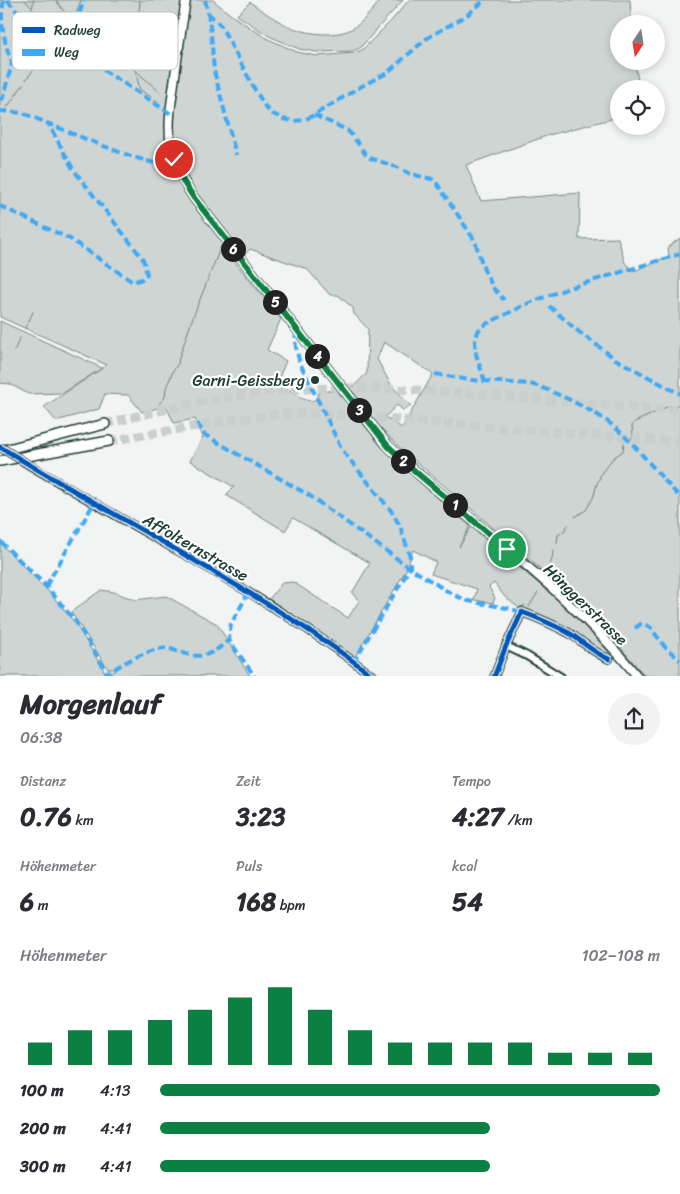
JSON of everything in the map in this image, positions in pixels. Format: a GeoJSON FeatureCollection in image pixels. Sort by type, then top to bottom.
{"type":"FeatureCollection","features":[{"type":"Feature","properties":{"kind":"highway"},"geometry":{"type":"LineString","coordinates":[[0,451],[105,424]]}},
{"type":"Feature","properties":{"kind":"highway"},"geometry":{"type":"LineString","coordinates":[[0,461],[109,441]]}},
{"type":"Feature","properties":{"kind":"main road","name":"Hönggerstrasse"},"geometry":{"type":"LineString","coordinates":[[178,54],[186,0]]}},
{"type":"Feature","properties":{"kind":"main road","name":"Hönggerstrasse"},"geometry":{"type":"LineString","coordinates":[[176,70],[170,130],[170,145],[174,159],[183,181],[229,245],[388,446],[552,588],[605,638],[638,676]]}},
{"type":"Feature","properties":{"kind":"street","name":"Affolternstrasse"},"geometry":{"type":"LineString","coordinates":[[0,447],[249,592],[298,623],[374,676]]}},
{"type":"Feature","properties":{"kind":"street"},"geometry":{"type":"LineString","coordinates":[[494,676],[522,612],[569,633],[608,659]]}},
{"type":"Feature","properties":{"kind":"street"},"geometry":{"type":"LineString","coordinates":[[506,646],[561,676]]}},
{"type":"Feature","properties":{"kind":"shaded area"},"geometry":{"type":"Polygon","coordinates":[[[0,0],[213,0],[231,15],[268,39],[297,52],[317,56],[354,53],[362,50],[409,0],[630,0],[631,15],[610,15],[610,70],[636,70],[638,80],[610,80],[610,119],[549,135],[466,165],[481,201],[580,193],[579,239],[618,238],[625,263],[634,271],[669,256],[668,247],[680,238],[680,676],[645,676],[606,631],[534,563],[399,447],[378,425],[351,389],[367,373],[368,329],[354,314],[353,308],[338,295],[330,295],[307,269],[250,249],[245,254],[234,243],[226,251],[281,319],[267,350],[286,361],[278,380],[300,398],[310,401],[315,400],[318,394],[323,391],[337,391],[379,444],[470,526],[459,547],[471,527],[550,593],[609,652],[605,655],[570,629],[522,608],[525,605],[519,608],[505,597],[494,583],[489,587],[495,598],[493,603],[474,600],[477,589],[431,574],[436,562],[413,550],[407,568],[355,657],[269,599],[282,583],[293,582],[348,618],[359,601],[352,593],[370,563],[293,518],[285,531],[226,495],[234,487],[190,461],[203,437],[195,419],[174,423],[166,406],[142,412],[128,395],[105,394],[99,409],[56,421],[44,407],[107,365],[0,317],[0,0]],[[384,342],[377,359],[391,385],[411,406],[403,410],[397,405],[385,417],[402,428],[433,374],[384,342]]]}},
{"type":"Feature","properties":{"kind":"shaded area"},"geometry":{"type":"Polygon","coordinates":[[[381,0],[403,0],[360,48],[353,51],[317,52],[299,49],[269,36],[237,15],[250,2],[268,15],[295,29],[305,32],[334,34],[357,26],[381,0]]]}},
{"type":"Feature","properties":{"kind":"shaded area"},"geometry":{"type":"Polygon","coordinates":[[[0,321],[102,368],[63,393],[28,394],[10,384],[0,383],[0,321]]]}},
{"type":"Feature","properties":{"kind":"shaded area"},"geometry":{"type":"Polygon","coordinates":[[[0,543],[50,593],[75,623],[105,672],[103,676],[0,676],[0,543]]]}},
{"type":"Feature","properties":{"kind":"shaded area"},"geometry":{"type":"Polygon","coordinates":[[[101,590],[114,592],[135,600],[166,596],[217,624],[250,676],[112,676],[110,674],[117,669],[108,669],[71,612],[101,590]]]}},
{"type":"Feature","properties":{"kind":"waterway"},"geometry":{"type":"LineString","coordinates":[[25,0],[31,7]]}},
{"type":"Feature","properties":{"kind":"waterway"},"geometry":{"type":"LineString","coordinates":[[31,12],[34,0]]}},
{"type":"Feature","properties":{"kind":"waterway"},"geometry":{"type":"LineString","coordinates":[[56,0],[64,12]]}},
{"type":"Feature","properties":{"kind":"waterway"},"geometry":{"type":"LineString","coordinates":[[77,12],[81,0]]}},
{"type":"Feature","properties":{"kind":"waterway"},"geometry":{"type":"LineString","coordinates":[[139,12],[140,0]]}},
{"type":"Feature","properties":{"kind":"waterway"},"geometry":{"type":"LineString","coordinates":[[26,80],[33,70]]}},
{"type":"Feature","properties":{"kind":"waterway"},"geometry":{"type":"LineString","coordinates":[[135,70],[140,90],[159,102]]}},
{"type":"Feature","properties":{"kind":"waterway"},"geometry":{"type":"LineString","coordinates":[[136,71],[162,94]]}},
{"type":"Feature","properties":{"kind":"waterway"},"geometry":{"type":"LineString","coordinates":[[6,109],[23,85]]}},
{"type":"Feature","properties":{"kind":"waterway"},"geometry":{"type":"LineString","coordinates":[[159,404],[165,397],[166,388],[178,364],[193,317],[221,246]]}},
{"type":"Feature","properties":{"kind":"waterway"},"geometry":{"type":"LineString","coordinates":[[25,329],[33,312]]}},
{"type":"Feature","properties":{"kind":"waterway"},"geometry":{"type":"LineString","coordinates":[[14,351],[20,338]]}},
{"type":"Feature","properties":{"kind":"waterway"},"geometry":{"type":"LineString","coordinates":[[631,439],[633,435],[632,426],[635,422],[669,406],[675,407],[680,402]]}},
{"type":"Feature","properties":{"kind":"waterway"},"geometry":{"type":"LineString","coordinates":[[575,517],[586,510],[593,498],[602,472],[613,458],[623,451],[624,443]]}},
{"type":"Feature","properties":{"kind":"waterway"},"geometry":{"type":"LineString","coordinates":[[557,543],[558,535],[568,525]]}},
{"type":"Feature","properties":{"kind":"waterway"},"geometry":{"type":"LineString","coordinates":[[545,574],[551,562],[553,550]]}},
{"type":"Feature","properties":{"kind":"waterway"},"geometry":{"type":"LineString","coordinates":[[529,607],[538,592]]}},
{"type":"Feature","properties":{"kind":"tunnel"},"geometry":{"type":"LineString","coordinates":[[105,424],[180,406],[230,397],[255,393],[330,388],[427,391],[680,411]]}},
{"type":"Feature","properties":{"kind":"tunnel"},"geometry":{"type":"LineString","coordinates":[[109,441],[231,420],[281,414],[316,413],[680,442]]}},
{"type":"Feature","properties":{"kind":"marked path"},"geometry":{"type":"LineString","coordinates":[[0,100],[3,98],[12,63],[6,46],[2,24],[4,0]]}},
{"type":"Feature","properties":{"kind":"marked path"},"geometry":{"type":"LineString","coordinates":[[7,0],[17,12]]}},
{"type":"Feature","properties":{"kind":"marked path"},"geometry":{"type":"LineString","coordinates":[[80,12],[84,0]]}},
{"type":"Feature","properties":{"kind":"marked path"},"geometry":{"type":"LineString","coordinates":[[205,0],[211,33],[214,71],[236,155]]}},
{"type":"Feature","properties":{"kind":"marked path"},"geometry":{"type":"LineString","coordinates":[[208,13],[221,26],[266,108],[283,119],[293,121],[304,120],[314,115],[387,73],[426,39],[467,15],[485,0]]}},
{"type":"Feature","properties":{"kind":"marked path"},"geometry":{"type":"LineString","coordinates":[[103,70],[171,114]]}},
{"type":"Feature","properties":{"kind":"marked path"},"geometry":{"type":"LineString","coordinates":[[0,111],[25,114],[105,147],[154,163]]}},
{"type":"Feature","properties":{"kind":"marked path"},"geometry":{"type":"LineString","coordinates":[[314,115],[347,130],[370,158],[436,182],[475,241],[484,270],[494,289],[504,300]]}},
{"type":"Feature","properties":{"kind":"marked path"},"geometry":{"type":"LineString","coordinates":[[0,206],[70,239],[133,282],[142,279],[147,274],[143,259],[73,169],[48,123]]}},
{"type":"Feature","properties":{"kind":"marked path"},"geometry":{"type":"LineString","coordinates":[[485,382],[476,354],[475,342],[478,331],[486,324],[529,303],[569,288],[680,254]]}},
{"type":"Feature","properties":{"kind":"marked path"},"geometry":{"type":"LineString","coordinates":[[549,306],[579,332],[617,360],[680,394]]}},
{"type":"Feature","properties":{"kind":"marked path"},"geometry":{"type":"LineString","coordinates":[[297,330],[295,342],[300,363],[342,450],[392,512],[400,526],[410,556],[410,568],[354,661]]}},
{"type":"Feature","properties":{"kind":"marked path"},"geometry":{"type":"LineString","coordinates":[[435,374],[469,380],[530,384],[544,388],[571,401],[607,421],[617,429],[680,497]]}},
{"type":"Feature","properties":{"kind":"marked path"},"geometry":{"type":"LineString","coordinates":[[197,423],[205,435],[310,496],[410,568],[452,594],[468,601],[522,612]]}},
{"type":"Feature","properties":{"kind":"marked path"},"geometry":{"type":"LineString","coordinates":[[46,586],[94,503]]}},
{"type":"Feature","properties":{"kind":"marked path"},"geometry":{"type":"LineString","coordinates":[[0,541],[46,586],[76,622],[109,676]]}},
{"type":"Feature","properties":{"kind":"marked path"},"geometry":{"type":"LineString","coordinates":[[249,592],[231,624],[229,640],[254,676]]}},
{"type":"Feature","properties":{"kind":"marked path"},"geometry":{"type":"LineString","coordinates":[[635,628],[641,624],[650,627],[665,647],[680,660]]}},
{"type":"Feature","properties":{"kind":"marked path"},"geometry":{"type":"LineString","coordinates":[[105,676],[117,667],[150,651],[167,648],[197,656],[213,652],[229,640]]}},
{"type":"Feature","properties":{"kind":"cycle path"},"geometry":{"type":"LineString","coordinates":[[0,447],[279,611],[351,659],[373,676]]}},
{"type":"Feature","properties":{"kind":"cycle path"},"geometry":{"type":"LineString","coordinates":[[494,676],[522,612],[569,633],[609,659]]}},
{"type":"Feature","properties":{"kind":"place","name":"Garni-Geissberg"},"geometry":{"type":"Point","coordinates":[315,380]}},
{"type":"Feature","properties":{"kind":"route"},"geometry":{"type":"LineString","coordinates":[[174,159],[183,181],[229,245],[388,446],[507,549]]}}]}
